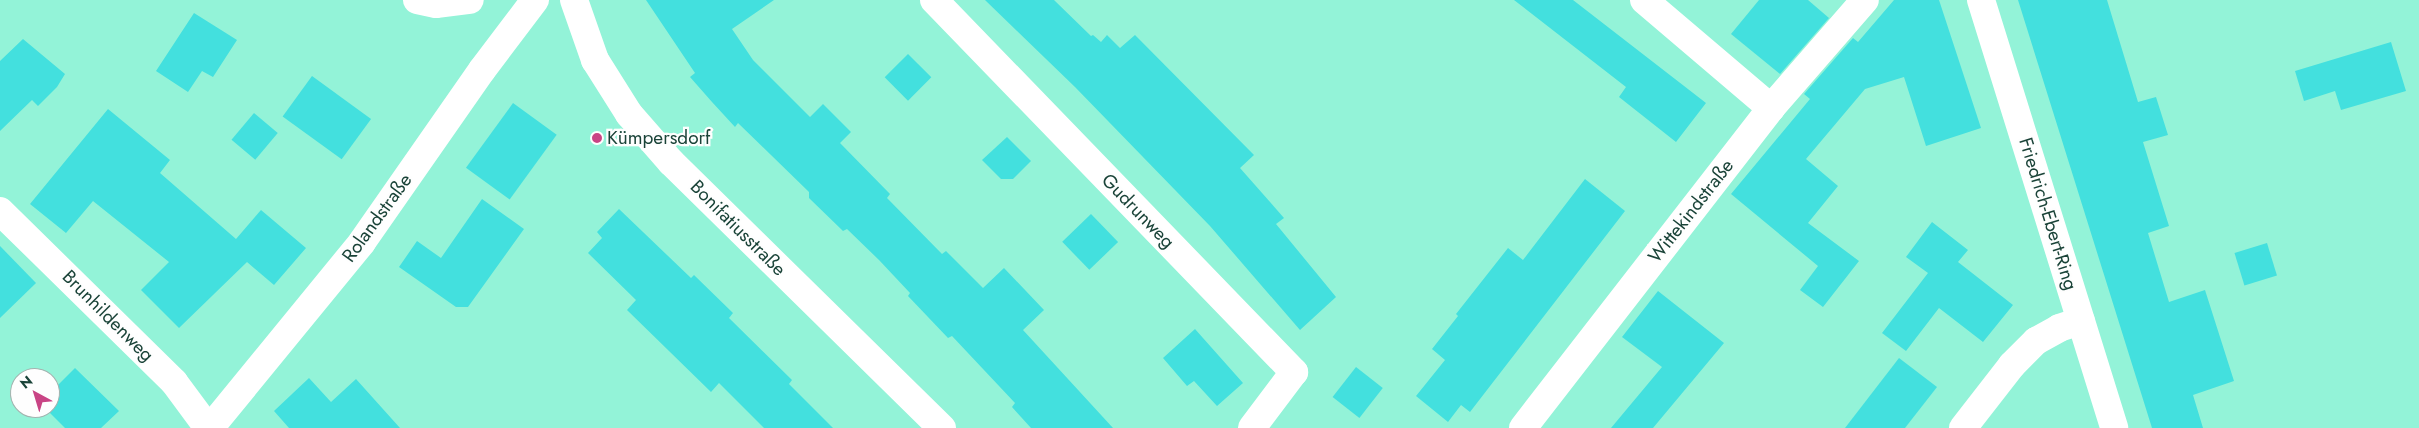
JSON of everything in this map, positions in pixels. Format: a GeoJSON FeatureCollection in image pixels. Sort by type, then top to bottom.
{"type":"FeatureCollection","features":[{"type":"Feature","properties":{"kind":"street"},"geometry":{"type":"LineString","coordinates":[[416,0],[436,4],[470,0]]}},
{"type":"Feature","properties":{"kind":"street","name":"Rolandstraße"},"geometry":{"type":"LineString","coordinates":[[209,428],[362,242],[482,70],[535,0]]}},
{"type":"Feature","properties":{"kind":"street","name":"Bonifatiusstraße"},"geometry":{"type":"LineString","coordinates":[[574,0],[595,60],[628,114],[672,162],[942,428]]}},
{"type":"Feature","properties":{"kind":"street","name":"Gudrunweg"},"geometry":{"type":"LineString","coordinates":[[934,0],[1294,372],[1252,428]]}},
{"type":"Feature","properties":{"kind":"street"},"geometry":{"type":"LineString","coordinates":[[1644,0],[1771,108]]}},
{"type":"Feature","properties":{"kind":"street","name":"Wittekindstraße"},"geometry":{"type":"LineString","coordinates":[[1523,428],[1771,108],[1865,0]]}},
{"type":"Feature","properties":{"kind":"street","name":"Friedrich-Ebert-Ring"},"geometry":{"type":"LineString","coordinates":[[1981,0],[2114,428]]}},
{"type":"Feature","properties":{"kind":"street","name":"Brunhildenweg"},"geometry":{"type":"LineString","coordinates":[[0,211],[174,382],[209,428]]}},
{"type":"Feature","properties":{"kind":"street"},"geometry":{"type":"LineString","coordinates":[[1963,428],[2012,365],[2036,341],[2059,328],[2081,321]]}},
{"type":"Feature","properties":{"kind":"building"},"geometry":{"type":"Polygon","coordinates":[[[646,0],[774,0],[732,29],[753,60],[810,117],[823,104],[851,132],[840,143],[890,194],[887,198],[942,254],[946,251],[983,288],[1004,268],[1044,310],[1023,330],[1113,428],[1031,428],[1012,407],[1015,403],[952,336],[948,338],[908,296],[910,293],[879,260],[847,229],[843,231],[809,198],[809,192],[738,123],[735,127],[712,102],[690,77],[695,73],[646,0]]]}},
{"type":"Feature","properties":{"kind":"building"},"geometry":{"type":"Polygon","coordinates":[[[985,0],[1054,0],[1091,36],[1093,35],[1101,42],[1107,35],[1120,48],[1135,35],[1254,155],[1240,168],[1284,218],[1276,224],[1336,297],[1300,330],[1210,226],[1075,87],[985,0]]]}},
{"type":"Feature","properties":{"kind":"building"},"geometry":{"type":"Polygon","coordinates":[[[1514,0],[1573,0],[1706,103],[1676,142],[1619,97],[1626,87],[1514,0]]]}},
{"type":"Feature","properties":{"kind":"building"},"geometry":{"type":"Polygon","coordinates":[[[1759,0],[1808,0],[1829,18],[1780,74],[1731,34],[1759,0]]]}},
{"type":"Feature","properties":{"kind":"building"},"geometry":{"type":"Polygon","coordinates":[[[1894,0],[1939,0],[1981,128],[1926,146],[1904,77],[1865,89],[1806,159],[1838,186],[1808,223],[1859,261],[1823,307],[1800,290],[1818,266],[1731,194],[1810,99],[1804,94],[1853,38],[1858,42],[1894,0]]]}},
{"type":"Feature","properties":{"kind":"building"},"geometry":{"type":"Polygon","coordinates":[[[2018,0],[2107,0],[2138,102],[2156,97],[2168,135],[2143,142],[2169,226],[2148,233],[2169,302],[2205,290],[2234,381],[2193,395],[2203,428],[2152,428],[2018,0]]]}},
{"type":"Feature","properties":{"kind":"building"},"geometry":{"type":"Polygon","coordinates":[[[194,13],[237,40],[213,77],[202,71],[188,92],[156,71],[194,13]]]}},
{"type":"Feature","properties":{"kind":"building"},"geometry":{"type":"Polygon","coordinates":[[[23,39],[65,74],[57,87],[38,106],[32,100],[0,131],[0,61],[23,39]]]}},
{"type":"Feature","properties":{"kind":"building"},"geometry":{"type":"Polygon","coordinates":[[[2391,42],[2406,91],[2341,110],[2335,91],[2304,101],[2295,71],[2391,42]]]}},
{"type":"Feature","properties":{"kind":"building"},"geometry":{"type":"Polygon","coordinates":[[[908,54],[931,77],[908,101],[885,77],[908,54]]]}},
{"type":"Feature","properties":{"kind":"building"},"geometry":{"type":"Polygon","coordinates":[[[312,76],[371,119],[342,159],[283,116],[312,76]]]}},
{"type":"Feature","properties":{"kind":"building"},"geometry":{"type":"Polygon","coordinates":[[[513,103],[557,135],[510,199],[466,168],[513,103]]]}},
{"type":"Feature","properties":{"kind":"building"},"geometry":{"type":"Polygon","coordinates":[[[108,109],[170,160],[160,173],[236,239],[261,210],[306,248],[274,285],[247,262],[179,328],[141,290],[169,262],[93,201],[66,233],[30,204],[108,109]]]}},
{"type":"Feature","properties":{"kind":"building"},"geometry":{"type":"Polygon","coordinates":[[[254,113],[278,133],[255,160],[232,140],[254,113]]]}},
{"type":"Feature","properties":{"kind":"building"},"geometry":{"type":"Polygon","coordinates":[[[1007,137],[1031,161],[1013,179],[1001,179],[982,160],[1007,137]]]}},
{"type":"Feature","properties":{"kind":"building"},"geometry":{"type":"Polygon","coordinates":[[[1585,179],[1625,211],[1470,412],[1461,405],[1448,422],[1416,396],[1445,360],[1432,349],[1458,316],[1456,314],[1508,248],[1523,260],[1585,179]]]}},
{"type":"Feature","properties":{"kind":"building"},"geometry":{"type":"Polygon","coordinates":[[[482,199],[524,229],[468,307],[456,307],[399,267],[417,241],[441,258],[482,199]]]}},
{"type":"Feature","properties":{"kind":"building"},"geometry":{"type":"Polygon","coordinates":[[[619,209],[691,278],[694,275],[733,313],[729,318],[792,380],[789,384],[833,428],[764,428],[719,383],[711,392],[627,310],[636,300],[588,253],[602,238],[597,232],[619,209]]]}},
{"type":"Feature","properties":{"kind":"building"},"geometry":{"type":"Polygon","coordinates":[[[1091,214],[1118,242],[1089,270],[1062,242],[1091,214]]]}},
{"type":"Feature","properties":{"kind":"building"},"geometry":{"type":"Polygon","coordinates":[[[1932,222],[1968,250],[1958,262],[2013,305],[1983,342],[1939,308],[1906,351],[1882,333],[1928,273],[1906,257],[1932,222]]]}},
{"type":"Feature","properties":{"kind":"building"},"geometry":{"type":"Polygon","coordinates":[[[2267,243],[2277,276],[2244,285],[2234,253],[2267,243]]]}},
{"type":"Feature","properties":{"kind":"building"},"geometry":{"type":"Polygon","coordinates":[[[0,246],[36,283],[0,318],[0,246]]]}},
{"type":"Feature","properties":{"kind":"building"},"geometry":{"type":"Polygon","coordinates":[[[1658,291],[1724,343],[1653,428],[1611,428],[1662,367],[1622,337],[1658,291]]]}},
{"type":"Feature","properties":{"kind":"building"},"geometry":{"type":"Polygon","coordinates":[[[1195,329],[1243,383],[1217,406],[1194,381],[1187,386],[1163,358],[1195,329]]]}},
{"type":"Feature","properties":{"kind":"building"},"geometry":{"type":"Polygon","coordinates":[[[1899,358],[1937,387],[1905,428],[1845,428],[1899,358]]]}},
{"type":"Feature","properties":{"kind":"building"},"geometry":{"type":"Polygon","coordinates":[[[1356,367],[1383,388],[1359,418],[1333,397],[1356,367]]]}},
{"type":"Feature","properties":{"kind":"building"},"geometry":{"type":"Polygon","coordinates":[[[75,368],[119,411],[101,428],[65,428],[55,418],[60,418],[60,383],[75,368]]]}},
{"type":"Feature","properties":{"kind":"building"},"geometry":{"type":"Polygon","coordinates":[[[309,378],[331,402],[356,379],[400,428],[289,428],[274,411],[309,378]]]}},
{"type":"Feature","properties":{"kind":"place","name":"Kümpersdorf"},"geometry":{"type":"Point","coordinates":[597,138]}}]}
